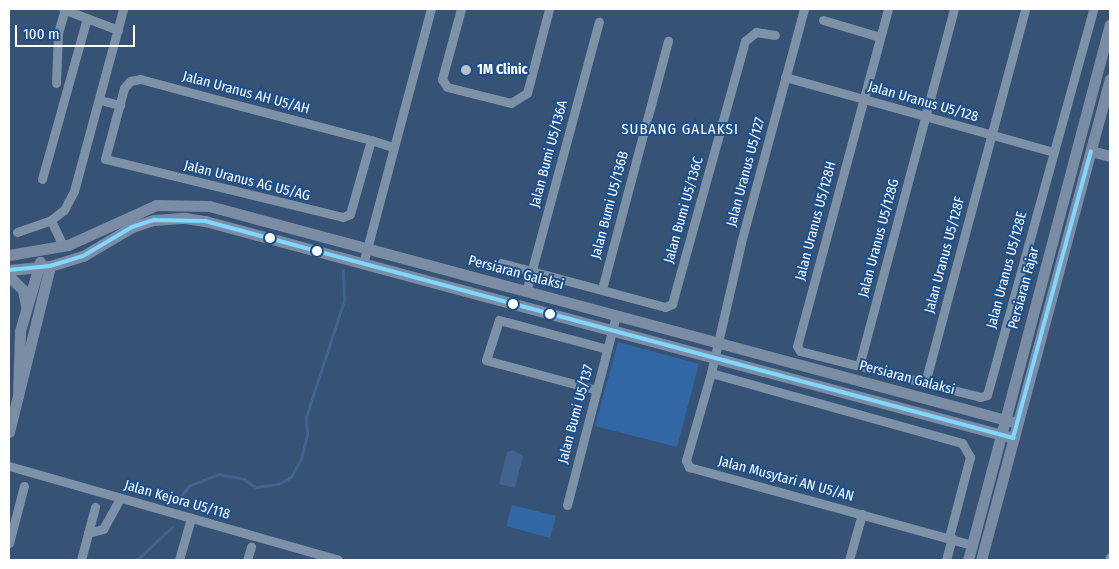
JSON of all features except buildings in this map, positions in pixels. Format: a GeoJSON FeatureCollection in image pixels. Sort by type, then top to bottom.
{"type":"FeatureCollection","features":[{"type":"Feature","properties":{"kind":"main road","name":"Persiaran Fajar"},"geometry":{"type":"LineString","coordinates":[[968,560],[1110,24]]}},
{"type":"Feature","properties":{"kind":"main road"},"geometry":{"type":"LineString","coordinates":[[1100,62],[1085,141],[1091,151],[1110,156]]}},
{"type":"Feature","properties":{"kind":"main road","name":"Persiaran Fajar"},"geometry":{"type":"LineString","coordinates":[[981,560],[1110,79]]}},
{"type":"Feature","properties":{"kind":"main road"},"geometry":{"type":"LineString","coordinates":[[1054,236],[1079,162],[1091,151]]}},
{"type":"Feature","properties":{"kind":"main road","name":"Persiaran Galaksi"},"geometry":{"type":"LineString","coordinates":[[9,255],[63,246],[83,240],[131,214],[156,205],[209,206],[1018,423]]}},
{"type":"Feature","properties":{"kind":"main road"},"geometry":{"type":"LineString","coordinates":[[9,270],[83,256],[132,228],[167,218],[205,221],[715,356],[1013,438]]}},
{"type":"Feature","properties":{"kind":"main road"},"geometry":{"type":"LineString","coordinates":[[9,260],[43,265],[72,251],[83,240]]}},
{"type":"Feature","properties":{"kind":"main road"},"geometry":{"type":"LineString","coordinates":[[18,396],[20,340],[26,307],[43,265]]}},
{"type":"Feature","properties":{"kind":"main road"},"geometry":{"type":"LineString","coordinates":[[9,432],[18,396],[43,265]]}},
{"type":"Feature","properties":{"kind":"main road"},"geometry":{"type":"LineString","coordinates":[[9,276],[22,290],[26,307]]}},
{"type":"Feature","properties":{"kind":"street"},"geometry":{"type":"LineString","coordinates":[[56,83],[58,34],[64,9],[118,30]]}},
{"type":"Feature","properties":{"kind":"street"},"geometry":{"type":"LineString","coordinates":[[17,232],[52,220],[70,203],[100,100],[123,9]]}},
{"type":"Feature","properties":{"kind":"street"},"geometry":{"type":"LineString","coordinates":[[363,264],[431,9]]}},
{"type":"Feature","properties":{"kind":"street"},"geometry":{"type":"LineString","coordinates":[[461,9],[442,79],[447,87],[511,103],[524,98],[549,9]]}},
{"type":"Feature","properties":{"kind":"street","name":"Jalan Uranus U5/127"},"geometry":{"type":"LineString","coordinates":[[711,373],[785,77],[804,9]]}},
{"type":"Feature","properties":{"kind":"street","name":"Jalan Uranus U5/128H"},"geometry":{"type":"LineString","coordinates":[[859,366],[798,349],[888,9]]}},
{"type":"Feature","properties":{"kind":"street","name":"Jalan Uranus U5/128G"},"geometry":{"type":"LineString","coordinates":[[859,366],[954,9]]}},
{"type":"Feature","properties":{"kind":"street","name":"Jalan Uranus U5/128F"},"geometry":{"type":"LineString","coordinates":[[925,383],[1025,9]]}},
{"type":"Feature","properties":{"kind":"street","name":"Jalan Uranus U5/128E"},"geometry":{"type":"LineString","coordinates":[[925,383],[980,397],[987,395],[1092,9]]}},
{"type":"Feature","properties":{"kind":"street"},"geometry":{"type":"LineString","coordinates":[[42,179],[87,18]]}},
{"type":"Feature","properties":{"kind":"street"},"geometry":{"type":"LineString","coordinates":[[823,20],[880,37]]}},
{"type":"Feature","properties":{"kind":"street","name":"Jalan Bumi U5/136A"},"geometry":{"type":"LineString","coordinates":[[526,292],[599,22]]}},
{"type":"Feature","properties":{"kind":"street","name":"Jalan Bumi U5/136C"},"geometry":{"type":"LineString","coordinates":[[602,289],[665,307],[672,304],[745,41],[756,32],[775,36]]}},
{"type":"Feature","properties":{"kind":"street","name":"Jalan Bumi U5/136B"},"geometry":{"type":"LineString","coordinates":[[602,289],[668,41]]}},
{"type":"Feature","properties":{"kind":"street","name":"Jalan Uranus U5/128"},"geometry":{"type":"LineString","coordinates":[[785,77],[1054,152]]}},
{"type":"Feature","properties":{"kind":"street","name":"Jalan Uranus AH U5/AH"},"geometry":{"type":"LineString","coordinates":[[116,118],[130,81],[140,79],[393,147]]}},
{"type":"Feature","properties":{"kind":"street"},"geometry":{"type":"LineString","coordinates":[[100,100],[120,105]]}},
{"type":"Feature","properties":{"kind":"street","name":"Jalan Uranus AG U5/AG"},"geometry":{"type":"LineString","coordinates":[[116,118],[105,159],[336,217],[350,214],[371,140]]}},
{"type":"Feature","properties":{"kind":"street"},"geometry":{"type":"LineString","coordinates":[[52,220],[63,246]]}},
{"type":"Feature","properties":{"kind":"street"},"geometry":{"type":"LineString","coordinates":[[501,263],[602,289]]}},
{"type":"Feature","properties":{"kind":"street","name":"Jalan Bumi U5/137"},"geometry":{"type":"LineString","coordinates":[[567,505],[616,316]]}},
{"type":"Feature","properties":{"kind":"street"},"geometry":{"type":"LineString","coordinates":[[597,390],[486,360],[499,320],[607,349]]}},
{"type":"Feature","properties":{"kind":"street"},"geometry":{"type":"LineString","coordinates":[[859,366],[925,383]]}},
{"type":"Feature","properties":{"kind":"street"},"geometry":{"type":"LineString","coordinates":[[711,373],[962,443],[970,457],[946,560]]}},
{"type":"Feature","properties":{"kind":"street","name":"Jalan Musytari AN U5/AN"},"geometry":{"type":"LineString","coordinates":[[711,373],[686,460],[689,467],[972,545]]}},
{"type":"Feature","properties":{"kind":"street","name":"Jalan Kejora U5/118"},"geometry":{"type":"LineString","coordinates":[[9,466],[191,518],[319,558],[338,560]]}},
{"type":"Feature","properties":{"kind":"street"},"geometry":{"type":"LineString","coordinates":[[9,543],[24,486]]}},
{"type":"Feature","properties":{"kind":"street"},"geometry":{"type":"LineString","coordinates":[[88,533],[103,529],[120,498]]}},
{"type":"Feature","properties":{"kind":"street"},"geometry":{"type":"LineString","coordinates":[[81,560],[95,508]]}},
{"type":"Feature","properties":{"kind":"street"},"geometry":{"type":"LineString","coordinates":[[849,560],[862,514]]}},
{"type":"Feature","properties":{"kind":"street"},"geometry":{"type":"LineString","coordinates":[[179,560],[191,518]]}},
{"type":"Feature","properties":{"kind":"street"},"geometry":{"type":"LineString","coordinates":[[248,560],[251,547]]}},
{"type":"Feature","properties":{"kind":"shaded area"},"geometry":{"type":"Polygon","coordinates":[[[618,342],[699,364],[677,447],[595,426],[618,342]]]}},
{"type":"Feature","properties":{"kind":"shaded area"},"geometry":{"type":"Polygon","coordinates":[[[513,450],[523,456],[515,488],[499,484],[507,452],[513,450]]]}},
{"type":"Feature","properties":{"kind":"shaded area"},"geometry":{"type":"Polygon","coordinates":[[[512,505],[556,516],[550,538],[506,526],[512,505]]]}},
{"type":"Feature","properties":{"kind":"waterway"},"geometry":{"type":"LineString","coordinates":[[178,500],[189,486],[219,474],[244,479],[256,487],[278,484],[291,477],[301,459],[307,435],[306,417],[344,301],[343,271]]}},
{"type":"Feature","properties":{"kind":"waterway"},"geometry":{"type":"LineString","coordinates":[[137,560],[172,527]]}},
{"type":"Feature","properties":{"kind":"transit line"},"geometry":{"type":"LineString","coordinates":[[9,270],[50,266],[83,256],[132,227],[154,220],[205,221],[1013,438],[1091,151]]}},
{"type":"Feature","properties":{"kind":"place","name":"1M Clinic"},"geometry":{"type":"Point","coordinates":[466,70]}},
{"type":"Feature","properties":{"kind":"district","name":"SUBANG GALAKSI"},"geometry":{"type":"Point","coordinates":[680,130]}}]}
